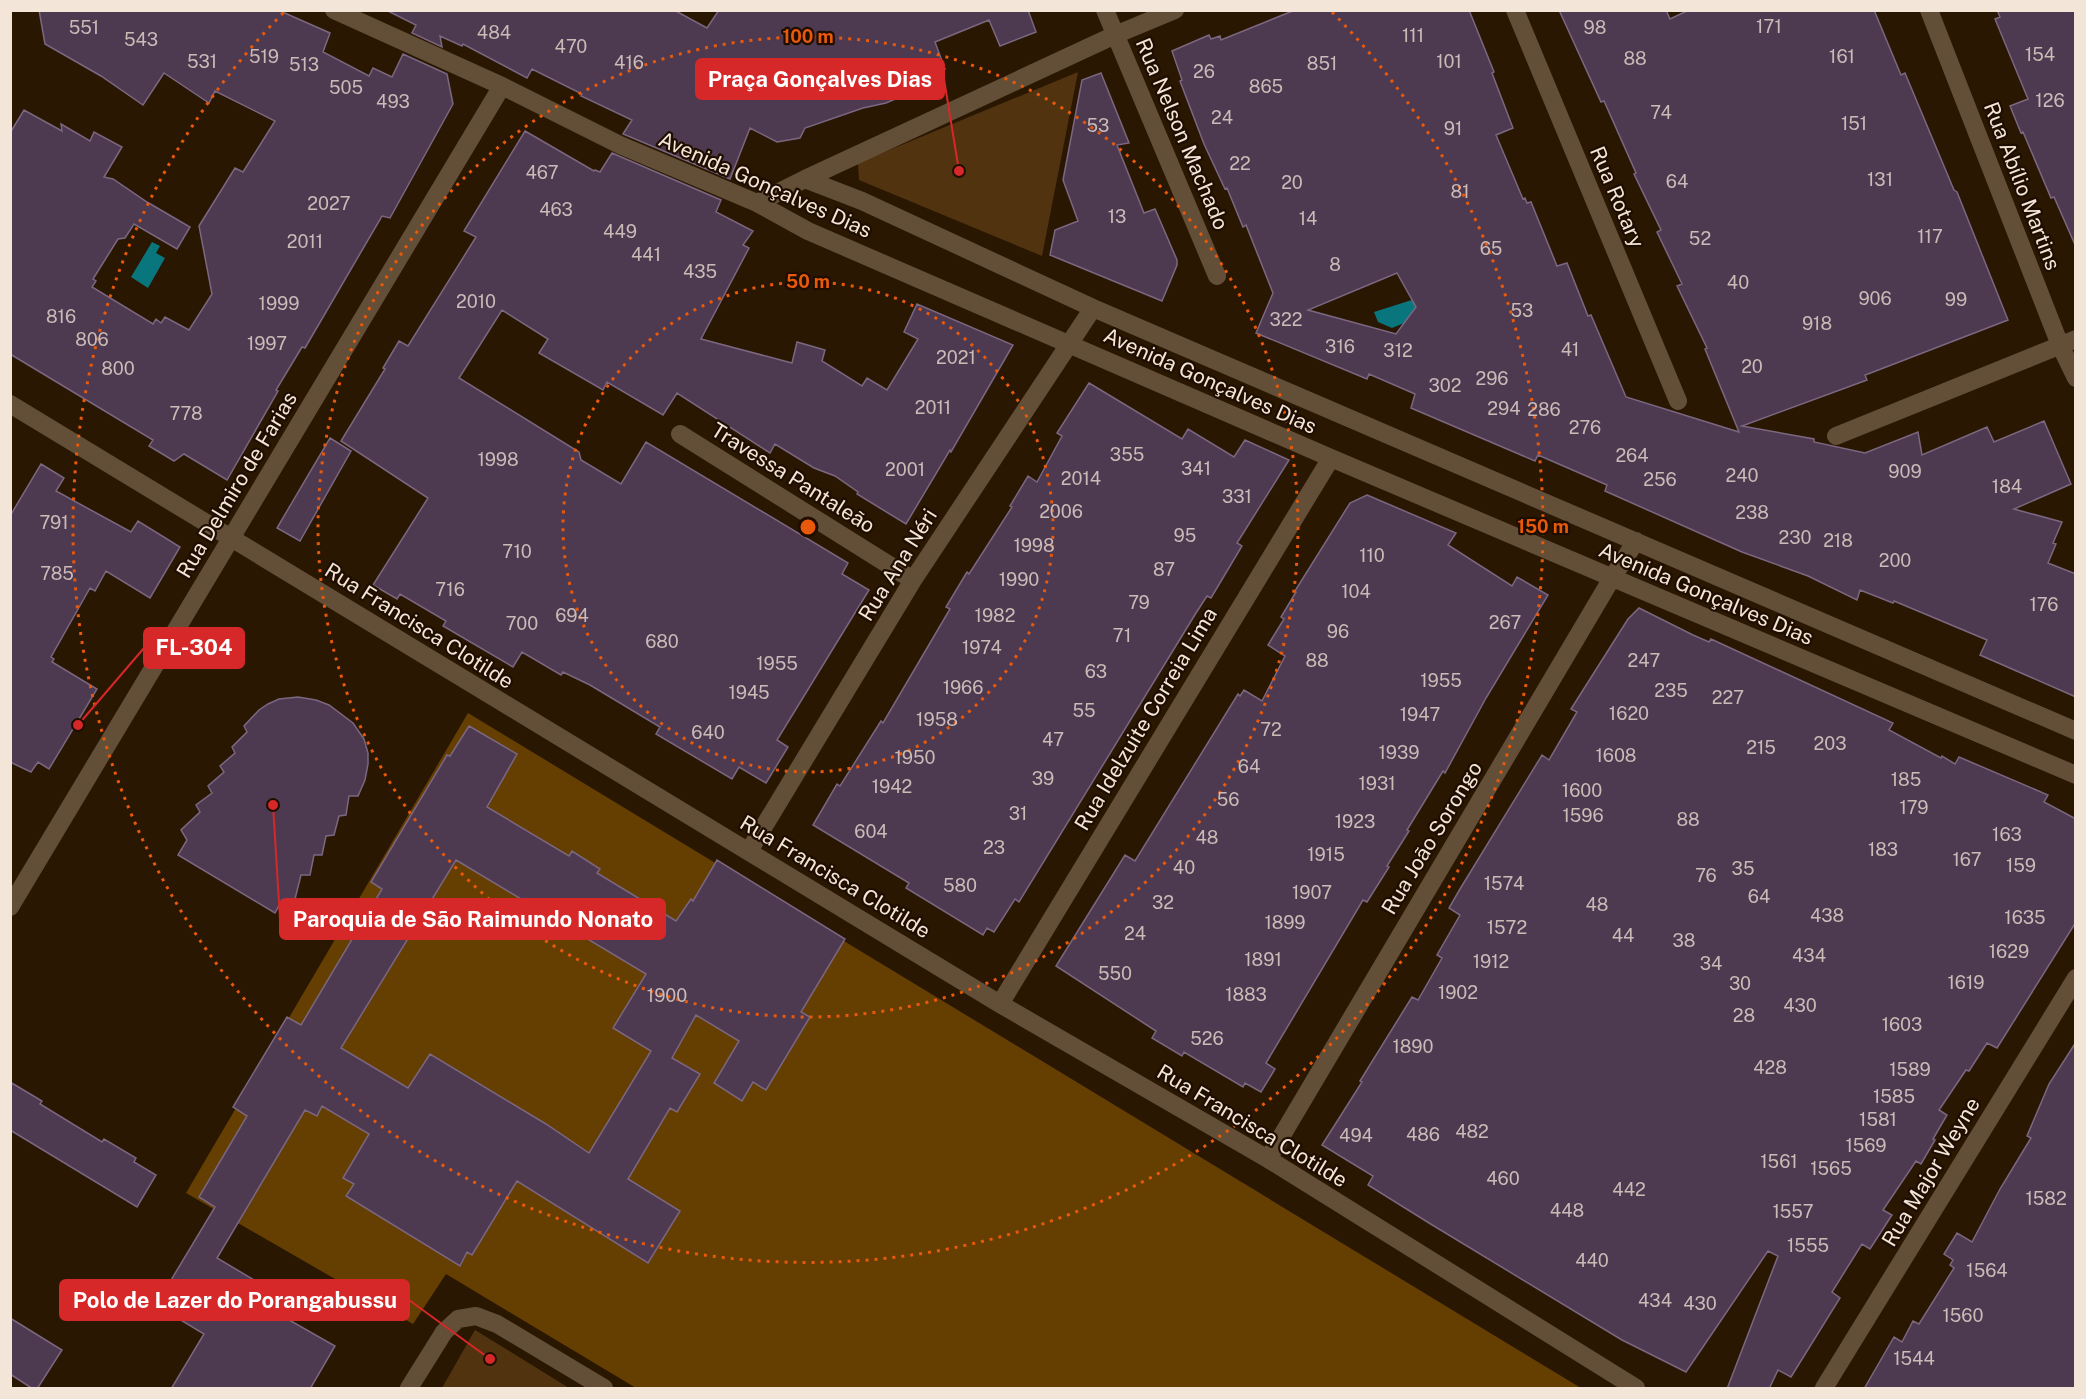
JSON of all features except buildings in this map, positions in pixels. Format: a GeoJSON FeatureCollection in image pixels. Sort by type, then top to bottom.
{"type":"FeatureCollection","features":[{"type":"Feature","properties":{"kind":"street","name":"Avenida Gonçalves Dias"},"geometry":{"type":"LineString","coordinates":[[334,10],[502,86],[620,145],[757,203],[808,231],[1330,458],[2076,775]]}},
{"type":"Feature","properties":{"kind":"street","name":"Rua Nelson Machado"},"geometry":{"type":"LineString","coordinates":[[1105,10],[1217,276]]}},
{"type":"Feature","properties":{"kind":"street"},"geometry":{"type":"LineString","coordinates":[[757,203],[805,178],[1174,10]]}},
{"type":"Feature","properties":{"kind":"street","name":"Rua Rotary"},"geometry":{"type":"LineString","coordinates":[[1515,10],[1678,401]]}},
{"type":"Feature","properties":{"kind":"street","name":"Rua Abílio Martins"},"geometry":{"type":"LineString","coordinates":[[1929,10],[2068,342],[2076,378]]}},
{"type":"Feature","properties":{"kind":"street","name":"Rua Delmiro de Farias"},"geometry":{"type":"LineString","coordinates":[[10,907],[502,86]]}},
{"type":"Feature","properties":{"kind":"street","name":"Avenida Gonçalves Dias"},"geometry":{"type":"LineString","coordinates":[[805,178],[862,201],[1093,308],[2076,731]]}},
{"type":"Feature","properties":{"kind":"street","name":"Rua Ana Néri"},"geometry":{"type":"LineString","coordinates":[[749,851],[913,580],[1093,308]]}},
{"type":"Feature","properties":{"kind":"street"},"geometry":{"type":"LineString","coordinates":[[1836,436],[2068,342]]}},
{"type":"Feature","properties":{"kind":"street","name":"Rua Francisca Clotilde"},"geometry":{"type":"LineString","coordinates":[[10,404],[1000,1004],[1268,1159],[1636,1389]]}},
{"type":"Feature","properties":{"kind":"street","name":"Travessa Pantaleão"},"geometry":{"type":"LineString","coordinates":[[680,434],[913,580]]}},
{"type":"Feature","properties":{"kind":"street","name":"Rua Idelzuite Correia Lima"},"geometry":{"type":"LineString","coordinates":[[1000,1004],[1330,458]]}},
{"type":"Feature","properties":{"kind":"street","name":"Rua João Sorongo"},"geometry":{"type":"LineString","coordinates":[[1268,1159],[1636,541]]}},
{"type":"Feature","properties":{"kind":"street","name":"Rua Major Weyne"},"geometry":{"type":"LineString","coordinates":[[1824,1389],[2076,978]]}},
{"type":"Feature","properties":{"kind":"street"},"geometry":{"type":"LineString","coordinates":[[409,1389],[444,1332],[458,1319],[476,1316],[497,1324],[604,1389]]}},
{"type":"Feature","properties":{"kind":"shaded area"},"geometry":{"type":"Polygon","coordinates":[[[1078,72],[1042,256],[859,180],[858,163],[1078,72]]]}},
{"type":"Feature","properties":{"kind":"shaded area"},"geometry":{"type":"Polygon","coordinates":[[[468,713],[1581,1388],[636,1388],[446,1274],[413,1324],[186,1193],[468,713]]]}},
{"type":"Feature","properties":{"kind":"shaded area"},"geometry":{"type":"Polygon","coordinates":[[[475,1330],[569,1388],[442,1388],[475,1330]]]}},
{"type":"Feature","properties":{"kind":"water"},"geometry":{"type":"Polygon","coordinates":[[[152,242],[160,246],[156,253],[165,258],[148,288],[131,277],[152,242]]]}},
{"type":"Feature","properties":{"kind":"water"},"geometry":{"type":"Polygon","coordinates":[[[1418,298],[1424,315],[1392,328],[1378,322],[1374,312],[1418,298]]]}},
{"type":"Feature","properties":{"kind":"place","name":"Praça Gonçalves Dias"},"geometry":{"type":"Point","coordinates":[959,171]}},
{"type":"Feature","properties":{"kind":"place","name":"FL-304"},"geometry":{"type":"Point","coordinates":[78,725]}},
{"type":"Feature","properties":{"kind":"place","name":"Paroquia de São Raimundo Nonato"},"geometry":{"type":"Point","coordinates":[273,805]}},
{"type":"Feature","properties":{"kind":"place","name":"Polo de Lazer do Porangabussu"},"geometry":{"type":"Point","coordinates":[490,1359]}}]}
